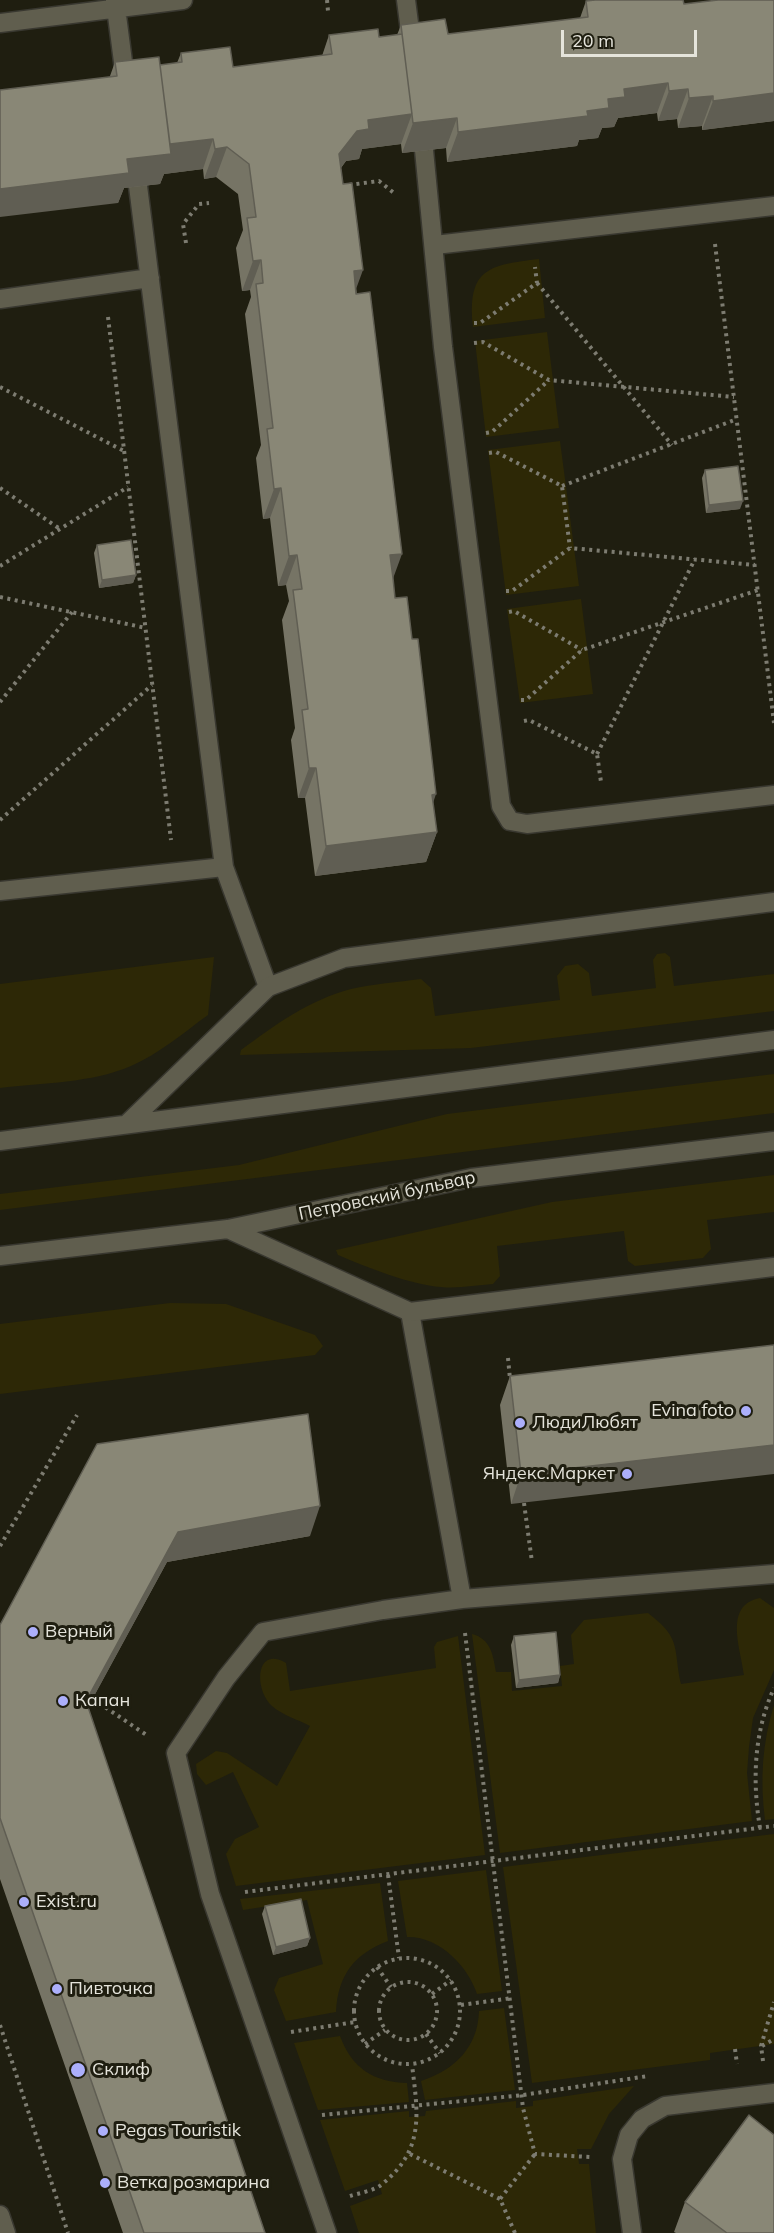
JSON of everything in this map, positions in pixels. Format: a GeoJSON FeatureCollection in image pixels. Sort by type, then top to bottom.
{"type":"FeatureCollection","features":[{"type":"Feature","properties":{"kind":"street"},"geometry":{"type":"LineString","coordinates":[[0,23],[116,4],[183,0]]}},
{"type":"Feature","properties":{"kind":"street"},"geometry":{"type":"LineString","coordinates":[[406,0],[412,52]]}},
{"type":"Feature","properties":{"kind":"street"},"geometry":{"type":"LineString","coordinates":[[116,4],[127,90]]}},
{"type":"Feature","properties":{"kind":"street"},"geometry":{"type":"LineString","coordinates":[[424,150],[435,245],[443,347],[501,807],[510,821],[527,824],[774,795]]}},
{"type":"Feature","properties":{"kind":"street"},"geometry":{"type":"LineString","coordinates":[[138,186],[224,867],[268,987]]}},
{"type":"Feature","properties":{"kind":"street"},"geometry":{"type":"LineString","coordinates":[[435,245],[774,206]]}},
{"type":"Feature","properties":{"kind":"street"},"geometry":{"type":"LineString","coordinates":[[0,299],[150,278]]}},
{"type":"Feature","properties":{"kind":"street"},"geometry":{"type":"LineString","coordinates":[[0,891],[224,867]]}},
{"type":"Feature","properties":{"kind":"street"},"geometry":{"type":"LineString","coordinates":[[128,1124],[268,987],[344,958],[774,902]]}},
{"type":"Feature","properties":{"kind":"street"},"geometry":{"type":"LineString","coordinates":[[0,1142],[774,1040]]}},
{"type":"Feature","properties":{"kind":"street","name":"Петровский бульвар"},"geometry":{"type":"LineString","coordinates":[[0,1256],[228,1229],[471,1178],[774,1141]]}},
{"type":"Feature","properties":{"kind":"street"},"geometry":{"type":"LineString","coordinates":[[228,1229],[410,1312],[774,1267]]}},
{"type":"Feature","properties":{"kind":"street"},"geometry":{"type":"LineString","coordinates":[[410,1312],[462,1599]]}},
{"type":"Feature","properties":{"kind":"street"},"geometry":{"type":"LineString","coordinates":[[327,2233],[210,1894],[176,1753],[226,1678],[263,1632],[383,1610],[462,1599],[774,1574]]}},
{"type":"Feature","properties":{"kind":"street"},"geometry":{"type":"LineString","coordinates":[[632,2233],[622,2159],[629,2136],[642,2119],[665,2106],[774,2093]]}},
{"type":"Feature","properties":{"kind":"street"},"geometry":{"type":"LineString","coordinates":[[0,2215],[6,2233]]}},
{"type":"Feature","properties":{"kind":"path"},"geometry":{"type":"LineString","coordinates":[[327,0],[328,11]]}},
{"type":"Feature","properties":{"kind":"path"},"geometry":{"type":"LineString","coordinates":[[348,185],[379,181],[399,196]]}},
{"type":"Feature","properties":{"kind":"path"},"geometry":{"type":"LineString","coordinates":[[186,243],[183,224],[199,204],[209,203]]}},
{"type":"Feature","properties":{"kind":"path"},"geometry":{"type":"LineString","coordinates":[[711,212],[774,723]]}},
{"type":"Feature","properties":{"kind":"path"},"geometry":{"type":"LineString","coordinates":[[531,233],[537,283],[672,444]]}},
{"type":"Feature","properties":{"kind":"path"},"geometry":{"type":"LineString","coordinates":[[441,327],[480,323],[537,283]]}},
{"type":"Feature","properties":{"kind":"path"},"geometry":{"type":"LineString","coordinates":[[104,285],[176,873]]}},
{"type":"Feature","properties":{"kind":"path"},"geometry":{"type":"LineString","coordinates":[[443,347],[483,342],[549,380],[734,397]]}},
{"type":"Feature","properties":{"kind":"path"},"geometry":{"type":"LineString","coordinates":[[455,437],[492,432],[549,380]]}},
{"type":"Feature","properties":{"kind":"path"},"geometry":{"type":"LineString","coordinates":[[0,387],[124,451]]}},
{"type":"Feature","properties":{"kind":"path"},"geometry":{"type":"LineString","coordinates":[[457,457],[496,452],[562,486],[736,419]]}},
{"type":"Feature","properties":{"kind":"path"},"geometry":{"type":"LineString","coordinates":[[562,486],[570,548]]}},
{"type":"Feature","properties":{"kind":"path"},"geometry":{"type":"LineString","coordinates":[[0,566],[128,487]]}},
{"type":"Feature","properties":{"kind":"path"},"geometry":{"type":"LineString","coordinates":[[0,488],[60,529]]}},
{"type":"Feature","properties":{"kind":"path"},"geometry":{"type":"LineString","coordinates":[[475,596],[512,591],[570,548],[755,565]]}},
{"type":"Feature","properties":{"kind":"path"},"geometry":{"type":"LineString","coordinates":[[605,815],[597,754],[695,560]]}},
{"type":"Feature","properties":{"kind":"path"},"geometry":{"type":"LineString","coordinates":[[488,704],[526,700],[582,650],[758,590]]}},
{"type":"Feature","properties":{"kind":"path"},"geometry":{"type":"LineString","coordinates":[[0,597],[146,628]]}},
{"type":"Feature","properties":{"kind":"path"},"geometry":{"type":"LineString","coordinates":[[477,616],[514,611],[582,650]]}},
{"type":"Feature","properties":{"kind":"path"},"geometry":{"type":"LineString","coordinates":[[0,702],[72,612]]}},
{"type":"Feature","properties":{"kind":"path"},"geometry":{"type":"LineString","coordinates":[[0,820],[153,685]]}},
{"type":"Feature","properties":{"kind":"path"},"geometry":{"type":"LineString","coordinates":[[491,725],[529,720],[597,754]]}},
{"type":"Feature","properties":{"kind":"path"},"geometry":{"type":"LineString","coordinates":[[508,1358],[511,1381]]}},
{"type":"Feature","properties":{"kind":"path"},"geometry":{"type":"LineString","coordinates":[[0,1546],[77,1415]]}},
{"type":"Feature","properties":{"kind":"path"},"geometry":{"type":"LineString","coordinates":[[524,1503],[533,1572]]}},
{"type":"Feature","properties":{"kind":"path"},"geometry":{"type":"LineString","coordinates":[[462,1599],[512,1998],[523,2108],[536,2154]]}},
{"type":"Feature","properties":{"kind":"path"},"geometry":{"type":"LineString","coordinates":[[759,1828],[755,1801],[756,1748],[762,1721],[774,1688]]}},
{"type":"Feature","properties":{"kind":"path"},"geometry":{"type":"LineString","coordinates":[[93,1699],[148,1736]]}},
{"type":"Feature","properties":{"kind":"path"},"geometry":{"type":"LineString","coordinates":[[239,1892],[774,1826]]}},
{"type":"Feature","properties":{"kind":"path"},"geometry":{"type":"LineString","coordinates":[[388,1875],[399,1958]]}},
{"type":"Feature","properties":{"kind":"path"},"geometry":{"type":"LineString","coordinates":[[399,1958],[425,1960],[440,1968],[451,1980],[460,2004],[457,2032],[440,2053],[411,2065],[391,2062],[373,2052],[365,2044],[355,2022],[355,1998],[360,1986],[377,1967],[399,1958]]}},
{"type":"Feature","properties":{"kind":"path"},"geometry":{"type":"LineString","coordinates":[[377,1967],[391,1987]]}},
{"type":"Feature","properties":{"kind":"path"},"geometry":{"type":"LineString","coordinates":[[432,1994],[451,1980]]}},
{"type":"Feature","properties":{"kind":"path"},"geometry":{"type":"LineString","coordinates":[[410,1981],[422,1986],[432,1994],[436,2015],[426,2034],[414,2040],[401,2040],[385,2030],[378,2010],[382,1997],[391,1987],[410,1981]]}},
{"type":"Feature","properties":{"kind":"path"},"geometry":{"type":"LineString","coordinates":[[460,2004],[512,1998]]}},
{"type":"Feature","properties":{"kind":"path"},"geometry":{"type":"LineString","coordinates":[[763,2061],[761,2046],[774,2002]]}},
{"type":"Feature","properties":{"kind":"path"},"geometry":{"type":"LineString","coordinates":[[292,2032],[355,2022]]}},
{"type":"Feature","properties":{"kind":"path"},"geometry":{"type":"LineString","coordinates":[[0,2025],[68,2233]]}},
{"type":"Feature","properties":{"kind":"path"},"geometry":{"type":"LineString","coordinates":[[365,2044],[385,2030]]}},
{"type":"Feature","properties":{"kind":"path"},"geometry":{"type":"LineString","coordinates":[[426,2034],[440,2053]]}},
{"type":"Feature","properties":{"kind":"path"},"geometry":{"type":"LineString","coordinates":[[761,2046],[774,2039]]}},
{"type":"Feature","properties":{"kind":"path"},"geometry":{"type":"LineString","coordinates":[[735,2049],[737,2064]]}},
{"type":"Feature","properties":{"kind":"path"},"geometry":{"type":"LineString","coordinates":[[348,2197],[380,2186],[410,2154],[417,2107],[411,2065]]}},
{"type":"Feature","properties":{"kind":"path"},"geometry":{"type":"LineString","coordinates":[[320,2116],[523,2095],[654,2075]]}},
{"type":"Feature","properties":{"kind":"path"},"geometry":{"type":"LineString","coordinates":[[410,2154],[500,2199],[515,2233]]}},
{"type":"Feature","properties":{"kind":"path"},"geometry":{"type":"LineString","coordinates":[[536,2154],[578,2157]]}},
{"type":"Feature","properties":{"kind":"path"},"geometry":{"type":"LineString","coordinates":[[500,2199],[536,2154]]}},
{"type":"Feature","properties":{"kind":"shaded area"},"geometry":{"type":"Polygon","coordinates":[[[539,259],[545,318],[473,327],[474,293],[478,282],[485,274],[506,264],[539,259]]]}},
{"type":"Feature","properties":{"kind":"shaded area"},"geometry":{"type":"Polygon","coordinates":[[[547,332],[559,428],[486,437],[475,341],[547,332]]]}},
{"type":"Feature","properties":{"kind":"shaded area"},"geometry":{"type":"Polygon","coordinates":[[[560,441],[579,586],[506,595],[488,450],[560,441]]]}},
{"type":"Feature","properties":{"kind":"shaded area"},"geometry":{"type":"Polygon","coordinates":[[[581,599],[593,694],[520,703],[507,609],[581,599]]]}},
{"type":"Feature","properties":{"kind":"shaded area"},"geometry":{"type":"Polygon","coordinates":[[[665,953],[670,957],[674,986],[774,974],[774,1011],[471,1048],[240,1055],[241,1050],[293,1014],[351,989],[421,979],[431,988],[435,1016],[560,1000],[557,976],[565,966],[578,964],[589,973],[592,996],[656,988],[653,960],[657,954],[665,953]]]}},
{"type":"Feature","properties":{"kind":"shaded area"},"geometry":{"type":"Polygon","coordinates":[[[214,957],[208,1015],[151,1056],[116,1072],[100,1076],[0,1088],[0,984],[214,957]]]}},
{"type":"Feature","properties":{"kind":"shaded area"},"geometry":{"type":"Polygon","coordinates":[[[774,1074],[774,1113],[0,1210],[0,1194],[239,1165],[447,1114],[774,1074]]]}},
{"type":"Feature","properties":{"kind":"shaded area"},"geometry":{"type":"Polygon","coordinates":[[[774,1175],[774,1212],[707,1220],[711,1249],[703,1258],[635,1266],[628,1261],[624,1231],[497,1246],[500,1276],[493,1284],[447,1287],[429,1286],[389,1275],[338,1255],[336,1250],[552,1202],[774,1175]]]}},
{"type":"Feature","properties":{"kind":"shaded area"},"geometry":{"type":"Polygon","coordinates":[[[170,1303],[226,1304],[315,1335],[323,1346],[315,1355],[0,1394],[0,1324],[170,1303]]]}},
{"type":"Feature","properties":{"kind":"shaded area"},"geometry":{"type":"Polygon","coordinates":[[[760,1598],[774,1608],[774,1670],[753,1718],[747,1773],[752,1821],[500,1853],[472,1634],[478,1636],[490,1648],[496,1672],[511,1672],[512,1691],[562,1686],[560,1666],[574,1664],[571,1635],[584,1620],[648,1613],[671,1637],[681,1684],[744,1675],[738,1641],[738,1619],[741,1609],[749,1602],[760,1598]]]}},
{"type":"Feature","properties":{"kind":"shaded area"},"geometry":{"type":"Polygon","coordinates":[[[458,1636],[485,1855],[236,1886],[226,1854],[235,1839],[259,1827],[233,1772],[206,1785],[197,1774],[196,1764],[216,1751],[227,1753],[277,1786],[310,1726],[281,1712],[266,1699],[260,1681],[263,1664],[268,1660],[276,1659],[286,1663],[290,1691],[436,1668],[434,1647],[437,1642],[458,1636]]]}},
{"type":"Feature","properties":{"kind":"shaded area"},"geometry":{"type":"Polygon","coordinates":[[[774,1705],[774,1819],[765,1820],[763,1762],[774,1705]]]}},
{"type":"Feature","properties":{"kind":"shaded area"},"geometry":{"type":"Polygon","coordinates":[[[774,1834],[774,2044],[710,2053],[710,2060],[532,2083],[503,1867],[774,1834]]]}},
{"type":"Feature","properties":{"kind":"shaded area"},"geometry":{"type":"Polygon","coordinates":[[[486,1870],[502,1991],[477,1994],[467,1973],[451,1955],[430,1942],[407,1937],[398,1881],[486,1870]]]}},
{"type":"Feature","properties":{"kind":"shaded area"},"geometry":{"type":"Polygon","coordinates":[[[380,1883],[388,1941],[366,1952],[350,1968],[340,1987],[336,2012],[286,2021],[274,1990],[279,1978],[323,1964],[307,1900],[243,1910],[240,1899],[380,1883]]]}},
{"type":"Feature","properties":{"kind":"shaded area"},"geometry":{"type":"Polygon","coordinates":[[[504,2008],[515,2090],[425,2100],[421,2081],[454,2064],[462,2055],[474,2036],[479,2011],[504,2008]]]}},
{"type":"Feature","properties":{"kind":"shaded area"},"geometry":{"type":"Polygon","coordinates":[[[340,2036],[351,2057],[365,2071],[384,2080],[407,2083],[409,2102],[318,2110],[294,2043],[340,2036]]]}},
{"type":"Feature","properties":{"kind":"shaded area"},"geometry":{"type":"Polygon","coordinates":[[[634,2086],[609,2114],[591,2149],[577,2149],[579,2164],[589,2164],[596,2233],[359,2233],[350,2206],[382,2194],[378,2180],[345,2191],[320,2120],[409,2111],[409,2117],[425,2116],[426,2111],[516,2101],[516,2108],[533,2106],[533,2101],[634,2086]]]}},
{"type":"Feature","properties":{"kind":"building"},"geometry":{"type":"Polygon","coordinates":[[[683,0],[684,4],[718,0],[774,0],[774,93],[713,101],[713,96],[689,98],[688,89],[669,91],[668,83],[624,89],[625,97],[608,99],[609,108],[587,111],[588,116],[458,132],[457,118],[413,123],[401,25],[445,19],[448,34],[588,17],[586,1],[683,0]]]}},
{"type":"Feature","properties":{"kind":"building"},"geometry":{"type":"Polygon","coordinates":[[[378,29],[379,37],[402,34],[412,114],[368,120],[369,129],[357,131],[339,154],[343,184],[352,183],[363,270],[354,271],[356,294],[370,292],[402,554],[390,555],[395,598],[407,597],[412,639],[418,639],[436,794],[432,795],[437,832],[326,846],[316,768],[309,768],[302,710],[308,709],[293,590],[302,589],[297,555],[289,556],[281,488],[274,489],[267,429],[273,428],[256,284],[263,283],[261,260],[253,261],[247,218],[256,217],[249,164],[227,147],[215,149],[213,139],[170,144],[160,65],[182,62],[181,53],[230,47],[233,67],[332,54],[329,35],[378,29]]]}},
{"type":"Feature","properties":{"kind":"building"},"geometry":{"type":"Polygon","coordinates":[[[159,57],[171,154],[127,159],[129,173],[0,189],[0,90],[117,76],[115,62],[159,57]]]}},
{"type":"Feature","properties":{"kind":"building"},"geometry":{"type":"Polygon","coordinates":[[[738,466],[743,501],[709,505],[705,470],[738,466]]]}},
{"type":"Feature","properties":{"kind":"building"},"geometry":{"type":"Polygon","coordinates":[[[131,540],[136,575],[102,580],[97,545],[131,540]]]}},
{"type":"Feature","properties":{"kind":"building"},"geometry":{"type":"Polygon","coordinates":[[[774,1345],[774,1445],[521,1474],[510,1376],[774,1345]]]}},
{"type":"Feature","properties":{"kind":"building"},"geometry":{"type":"Polygon","coordinates":[[[308,1414],[320,1506],[178,1532],[86,1701],[265,2233],[144,2233],[0,1818],[0,1625],[97,1444],[308,1414]]]}},
{"type":"Feature","properties":{"kind":"building"},"geometry":{"type":"Polygon","coordinates":[[[556,1632],[560,1675],[519,1680],[514,1636],[556,1632]]]}},
{"type":"Feature","properties":{"kind":"building"},"geometry":{"type":"Polygon","coordinates":[[[301,1899],[310,1938],[276,1947],[265,1906],[301,1899]]]}},
{"type":"Feature","properties":{"kind":"building"},"geometry":{"type":"Polygon","coordinates":[[[749,2115],[774,2135],[774,2233],[727,2233],[685,2202],[749,2115]]]}},
{"type":"Feature","properties":{"kind":"place","name":"Evina foto"},"geometry":{"type":"Point","coordinates":[746,1411]}},
{"type":"Feature","properties":{"kind":"place","name":"ЛюдиЛюбят"},"geometry":{"type":"Point","coordinates":[520,1423]}},
{"type":"Feature","properties":{"kind":"place","name":"Яндекс.Маркет"},"geometry":{"type":"Point","coordinates":[627,1474]}},
{"type":"Feature","properties":{"kind":"place","name":"Верный"},"geometry":{"type":"Point","coordinates":[33,1632]}},
{"type":"Feature","properties":{"kind":"place","name":"Капан"},"geometry":{"type":"Point","coordinates":[63,1701]}},
{"type":"Feature","properties":{"kind":"place","name":"Exist.ru"},"geometry":{"type":"Point","coordinates":[24,1902]}},
{"type":"Feature","properties":{"kind":"place","name":"Пивточка"},"geometry":{"type":"Point","coordinates":[57,1989]}},
{"type":"Feature","properties":{"kind":"place","name":"Склиф"},"geometry":{"type":"Point","coordinates":[78,2070]}},
{"type":"Feature","properties":{"kind":"place","name":"Pegas Touristik"},"geometry":{"type":"Point","coordinates":[103,2131]}},
{"type":"Feature","properties":{"kind":"place","name":"Ветка розмарина"},"geometry":{"type":"Point","coordinates":[105,2183]}}]}
